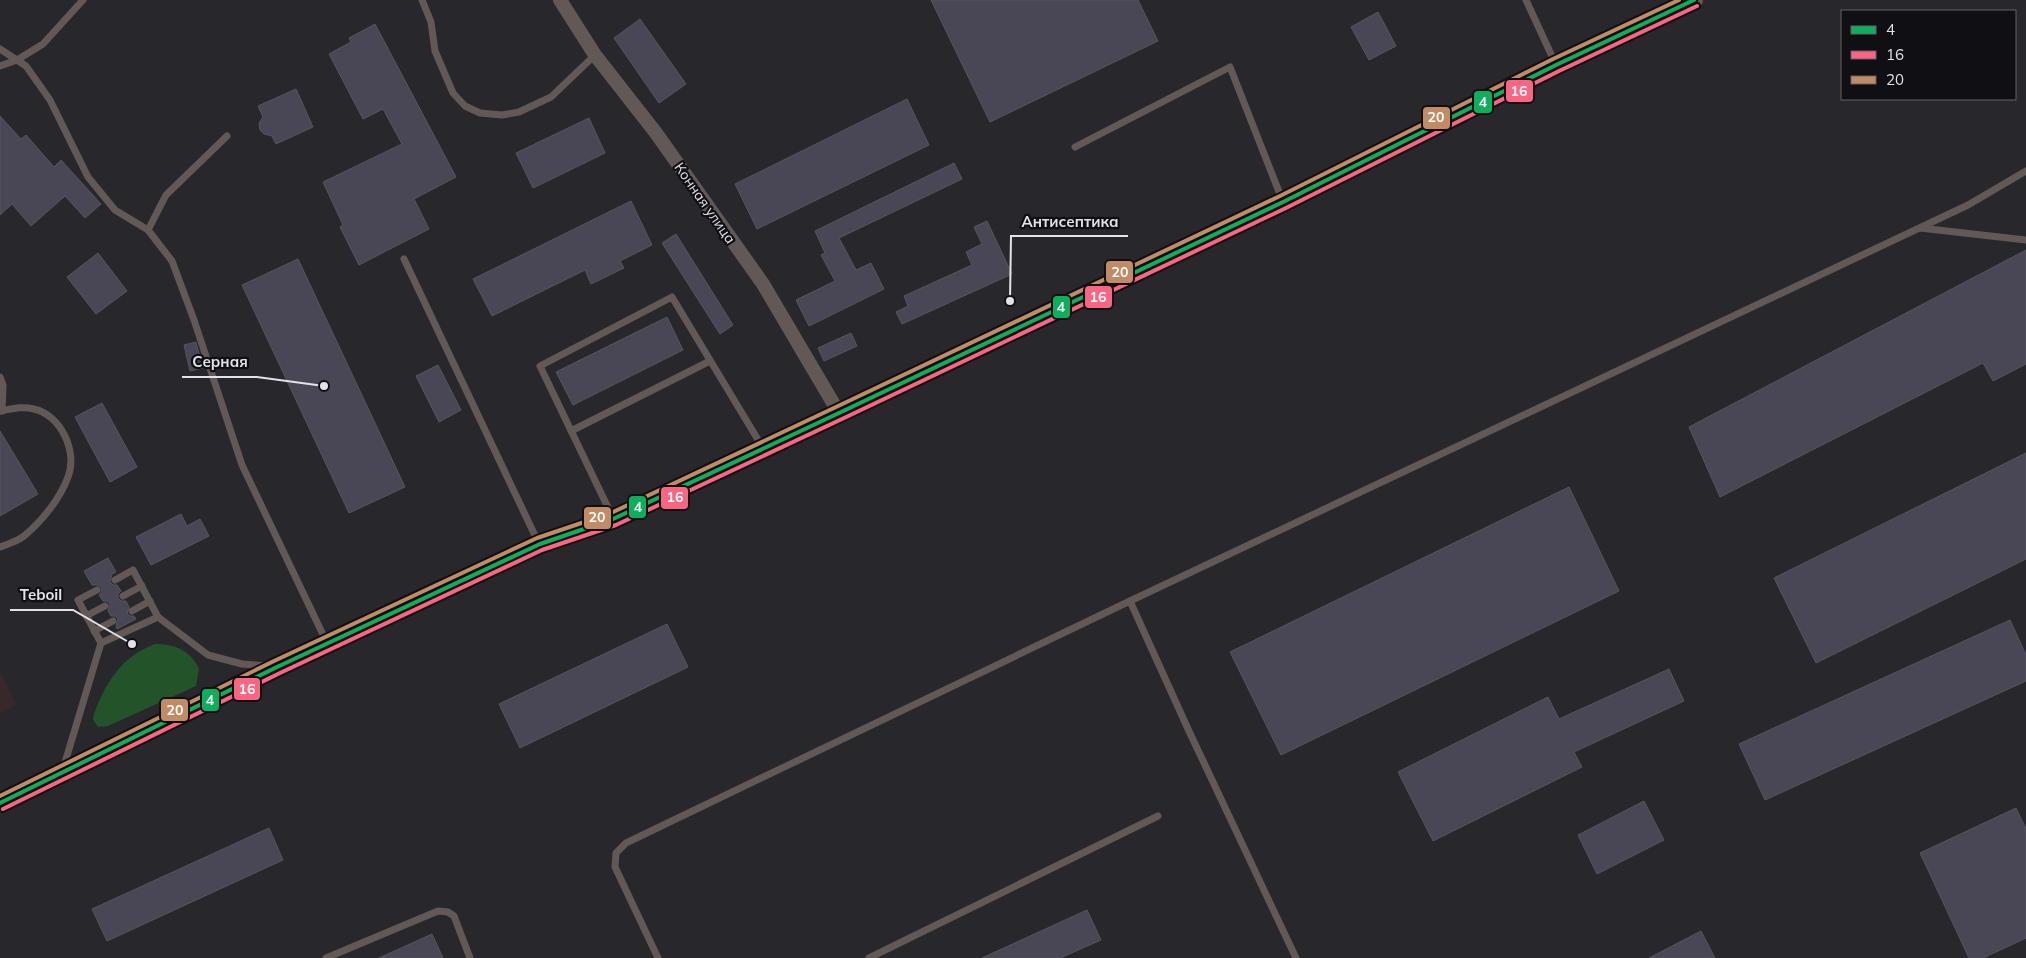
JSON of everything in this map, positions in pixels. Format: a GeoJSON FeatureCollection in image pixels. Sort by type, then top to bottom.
{"type":"FeatureCollection","features":[{"type":"Feature","properties":{"kind":"street","name":"Конная улица"},"geometry":{"type":"LineString","coordinates":[[560,0],[595,55],[656,133],[763,284],[839,413]]}},
{"type":"Feature","properties":{"kind":"street"},"geometry":{"type":"LineString","coordinates":[[0,803],[277,667],[540,544],[613,518],[839,413],[1283,202],[1556,65],[1694,0]]}},
{"type":"Feature","properties":{"kind":"lane"},"geometry":{"type":"LineString","coordinates":[[0,66],[17,60],[43,44],[83,0]]}},
{"type":"Feature","properties":{"kind":"lane"},"geometry":{"type":"LineString","coordinates":[[422,0],[432,22],[435,51],[453,93],[465,106],[480,113],[502,115],[518,112],[551,97],[595,55]]}},
{"type":"Feature","properties":{"kind":"lane"},"geometry":{"type":"LineString","coordinates":[[1526,0],[1556,65]]}},
{"type":"Feature","properties":{"kind":"lane"},"geometry":{"type":"LineString","coordinates":[[0,49],[26,66],[50,100],[88,177],[114,210],[148,230],[172,261],[194,320],[242,465],[327,644]]}},
{"type":"Feature","properties":{"kind":"lane"},"geometry":{"type":"LineString","coordinates":[[1075,148],[1230,67],[1283,202]]}},
{"type":"Feature","properties":{"kind":"lane"},"geometry":{"type":"LineString","coordinates":[[148,230],[166,195],[227,136]]}},
{"type":"Feature","properties":{"kind":"lane"},"geometry":{"type":"LineString","coordinates":[[658,958],[615,867],[616,853],[626,843],[1968,205],[2026,171]]}},
{"type":"Feature","properties":{"kind":"lane"},"geometry":{"type":"LineString","coordinates":[[1920,228],[2026,240]]}},
{"type":"Feature","properties":{"kind":"lane"},"geometry":{"type":"LineString","coordinates":[[404,259],[540,544]]}},
{"type":"Feature","properties":{"kind":"lane"},"geometry":{"type":"LineString","coordinates":[[613,518],[540,366],[672,297],[763,449]]}},
{"type":"Feature","properties":{"kind":"lane"},"geometry":{"type":"LineString","coordinates":[[571,431],[710,361]]}},
{"type":"Feature","properties":{"kind":"lane"},"geometry":{"type":"LineString","coordinates":[[0,377],[3,385],[1,411],[22,407],[36,409],[49,416],[63,431],[70,462],[68,476],[60,493],[46,514],[23,537],[0,547]]}},
{"type":"Feature","properties":{"kind":"lane"},"geometry":{"type":"LineString","coordinates":[[115,580],[133,570],[158,617],[208,655],[242,664],[277,667]]}},
{"type":"Feature","properties":{"kind":"lane"},"geometry":{"type":"LineString","coordinates":[[123,596],[142,586]]}},
{"type":"Feature","properties":{"kind":"lane"},"geometry":{"type":"LineString","coordinates":[[62,771],[101,643],[78,600],[97,590]]}},
{"type":"Feature","properties":{"kind":"lane"},"geometry":{"type":"LineString","coordinates":[[132,611],[150,601]]}},
{"type":"Feature","properties":{"kind":"lane"},"geometry":{"type":"LineString","coordinates":[[1130,602],[1296,958]]}},
{"type":"Feature","properties":{"kind":"lane"},"geometry":{"type":"LineString","coordinates":[[86,616],[105,606]]}},
{"type":"Feature","properties":{"kind":"lane"},"geometry":{"type":"LineString","coordinates":[[101,643],[158,617]]}},
{"type":"Feature","properties":{"kind":"lane"},"geometry":{"type":"LineString","coordinates":[[94,631],[113,621]]}},
{"type":"Feature","properties":{"kind":"lane"},"geometry":{"type":"LineString","coordinates":[[869,958],[1158,816]]}},
{"type":"Feature","properties":{"kind":"lane"},"geometry":{"type":"LineString","coordinates":[[326,958],[438,911],[448,912],[454,916],[470,958]]}},
{"type":"Feature","properties":{"kind":"shaded area"},"geometry":{"type":"Polygon","coordinates":[[[0,670],[16,705],[0,713],[0,670]]]}},
{"type":"Feature","properties":{"kind":"green space"},"geometry":{"type":"Polygon","coordinates":[[[155,644],[169,645],[181,649],[191,657],[199,669],[196,686],[108,726],[98,727],[93,720],[94,714],[109,681],[124,663],[143,649],[155,644]]]}},
{"type":"Feature","properties":{"kind":"building"},"geometry":{"type":"Polygon","coordinates":[[[931,0],[1138,0],[1158,41],[990,122],[931,0]]]}},
{"type":"Feature","properties":{"kind":"building"},"geometry":{"type":"Polygon","coordinates":[[[1378,12],[1396,46],[1369,60],[1351,27],[1378,12]]]}},
{"type":"Feature","properties":{"kind":"building"},"geometry":{"type":"Polygon","coordinates":[[[640,19],[686,84],[659,103],[614,38],[640,19]]]}},
{"type":"Feature","properties":{"kind":"building"},"geometry":{"type":"Polygon","coordinates":[[[375,24],[456,177],[414,199],[429,229],[359,265],[340,227],[343,225],[323,182],[402,144],[383,109],[363,119],[329,54],[351,42],[349,38],[375,24]]]}},
{"type":"Feature","properties":{"kind":"building"},"geometry":{"type":"Polygon","coordinates":[[[296,89],[313,127],[276,144],[272,136],[264,134],[260,130],[259,123],[263,117],[258,106],[296,89]]]}},
{"type":"Feature","properties":{"kind":"building"},"geometry":{"type":"Polygon","coordinates":[[[907,99],[929,145],[757,229],[735,184],[907,99]]]}},
{"type":"Feature","properties":{"kind":"building"},"geometry":{"type":"Polygon","coordinates":[[[0,116],[21,139],[26,135],[54,167],[61,160],[101,204],[85,218],[65,196],[31,226],[12,204],[0,215],[0,116]]]}},
{"type":"Feature","properties":{"kind":"building"},"geometry":{"type":"Polygon","coordinates":[[[589,118],[605,153],[533,188],[516,153],[589,118]]]}},
{"type":"Feature","properties":{"kind":"building"},"geometry":{"type":"Polygon","coordinates":[[[954,163],[962,179],[839,238],[856,270],[871,263],[884,289],[809,326],[796,300],[835,281],[821,255],[825,253],[815,231],[954,163]]]}},
{"type":"Feature","properties":{"kind":"building"},"geometry":{"type":"Polygon","coordinates":[[[631,201],[652,245],[620,261],[624,268],[591,284],[585,270],[492,316],[473,279],[631,201]]]}},
{"type":"Feature","properties":{"kind":"building"},"geometry":{"type":"Polygon","coordinates":[[[987,221],[1012,274],[902,324],[896,312],[908,306],[904,296],[972,265],[966,252],[982,244],[974,227],[987,221]]]}},
{"type":"Feature","properties":{"kind":"building"},"geometry":{"type":"Polygon","coordinates":[[[676,234],[733,325],[720,334],[662,243],[676,234]]]}},
{"type":"Feature","properties":{"kind":"building"},"geometry":{"type":"Polygon","coordinates":[[[2026,250],[2026,364],[1993,381],[1983,363],[1720,497],[1689,427],[2026,250]]]}},
{"type":"Feature","properties":{"kind":"building"},"geometry":{"type":"Polygon","coordinates":[[[98,253],[127,291],[96,314],[67,277],[98,253]]]}},
{"type":"Feature","properties":{"kind":"building"},"geometry":{"type":"Polygon","coordinates":[[[298,259],[405,487],[349,513],[242,285],[298,259]]]}},
{"type":"Feature","properties":{"kind":"building"},"geometry":{"type":"Polygon","coordinates":[[[667,317],[683,350],[573,405],[556,372],[667,317]]]}},
{"type":"Feature","properties":{"kind":"building"},"geometry":{"type":"Polygon","coordinates":[[[851,333],[857,346],[824,361],[818,348],[851,333]]]}},
{"type":"Feature","properties":{"kind":"building"},"geometry":{"type":"Polygon","coordinates":[[[196,342],[203,368],[190,371],[184,345],[196,342]]]}},
{"type":"Feature","properties":{"kind":"building"},"geometry":{"type":"Polygon","coordinates":[[[438,365],[461,410],[439,422],[416,376],[438,365]]]}},
{"type":"Feature","properties":{"kind":"building"},"geometry":{"type":"Polygon","coordinates":[[[102,403],[137,467],[110,482],[75,417],[102,403]]]}},
{"type":"Feature","properties":{"kind":"building"},"geometry":{"type":"Polygon","coordinates":[[[0,431],[38,494],[0,516],[0,431]]]}},
{"type":"Feature","properties":{"kind":"building"},"geometry":{"type":"Polygon","coordinates":[[[2026,453],[2026,559],[1816,663],[1774,578],[2026,453]]]}},
{"type":"Feature","properties":{"kind":"building"},"geometry":{"type":"Polygon","coordinates":[[[1569,487],[1619,591],[1281,755],[1230,652],[1569,487]]]}},
{"type":"Feature","properties":{"kind":"building"},"geometry":{"type":"Polygon","coordinates":[[[181,514],[187,526],[200,519],[209,536],[151,565],[136,537],[181,514]]]}},
{"type":"Feature","properties":{"kind":"building"},"geometry":{"type":"Polygon","coordinates":[[[108,558],[116,572],[112,574],[110,582],[113,585],[117,585],[121,591],[118,594],[118,598],[121,601],[126,601],[129,607],[127,613],[136,619],[117,629],[118,619],[115,616],[111,616],[108,611],[110,604],[107,601],[103,601],[99,595],[102,591],[101,587],[92,585],[84,571],[108,558]]]}},
{"type":"Feature","properties":{"kind":"building"},"geometry":{"type":"Polygon","coordinates":[[[2010,620],[2026,655],[2026,681],[1765,800],[1739,744],[2010,620]]]}},
{"type":"Feature","properties":{"kind":"building"},"geometry":{"type":"Polygon","coordinates":[[[667,624],[688,667],[520,748],[499,704],[667,624]]]}},
{"type":"Feature","properties":{"kind":"building"},"geometry":{"type":"Polygon","coordinates":[[[1669,669],[1684,701],[1574,752],[1582,767],[1433,841],[1398,772],[1548,697],[1559,719],[1669,669]]]}},
{"type":"Feature","properties":{"kind":"building"},"geometry":{"type":"Polygon","coordinates":[[[1644,801],[1664,840],[1597,874],[1578,835],[1644,801]]]}},
{"type":"Feature","properties":{"kind":"building"},"geometry":{"type":"Polygon","coordinates":[[[2016,808],[2026,829],[2026,938],[1983,958],[1969,958],[1920,853],[2016,808]]]}},
{"type":"Feature","properties":{"kind":"building"},"geometry":{"type":"Polygon","coordinates":[[[269,828],[283,860],[107,941],[92,909],[269,828]]]}},
{"type":"Feature","properties":{"kind":"building"},"geometry":{"type":"Polygon","coordinates":[[[1087,910],[1101,940],[1060,958],[982,958],[1087,910]]]}},
{"type":"Feature","properties":{"kind":"building"},"geometry":{"type":"Polygon","coordinates":[[[1701,931],[1715,958],[1649,958],[1701,931]]]}},
{"type":"Feature","properties":{"kind":"building"},"geometry":{"type":"Polygon","coordinates":[[[432,934],[443,958],[379,958],[432,934]]]}},
{"type":"Feature","properties":{"kind":"transit line","name":"20"},"geometry":{"type":"LineString","coordinates":[[0,796],[274,661],[537,538],[611,513],[836,407],[1280,196],[1553,59],[1679,0]]}},
{"type":"Feature","properties":{"kind":"transit line","name":"4"},"geometry":{"type":"LineString","coordinates":[[0,803],[277,667],[540,544],[613,519],[839,413],[1283,202],[1556,65],[1694,0]]}},
{"type":"Feature","properties":{"kind":"transit line","name":"16"},"geometry":{"type":"LineString","coordinates":[[3,809],[280,673],[542,550],[616,525],[842,419],[1286,208],[1559,71],[1697,6]]}},
{"type":"Feature","properties":{"kind":"place","name":"Антисептика"},"geometry":{"type":"Point","coordinates":[1010,301]}},
{"type":"Feature","properties":{"kind":"place","name":"Серная"},"geometry":{"type":"Point","coordinates":[324,386]}},
{"type":"Feature","properties":{"kind":"place","name":"Teboil"},"geometry":{"type":"Point","coordinates":[132,644]}}]}
